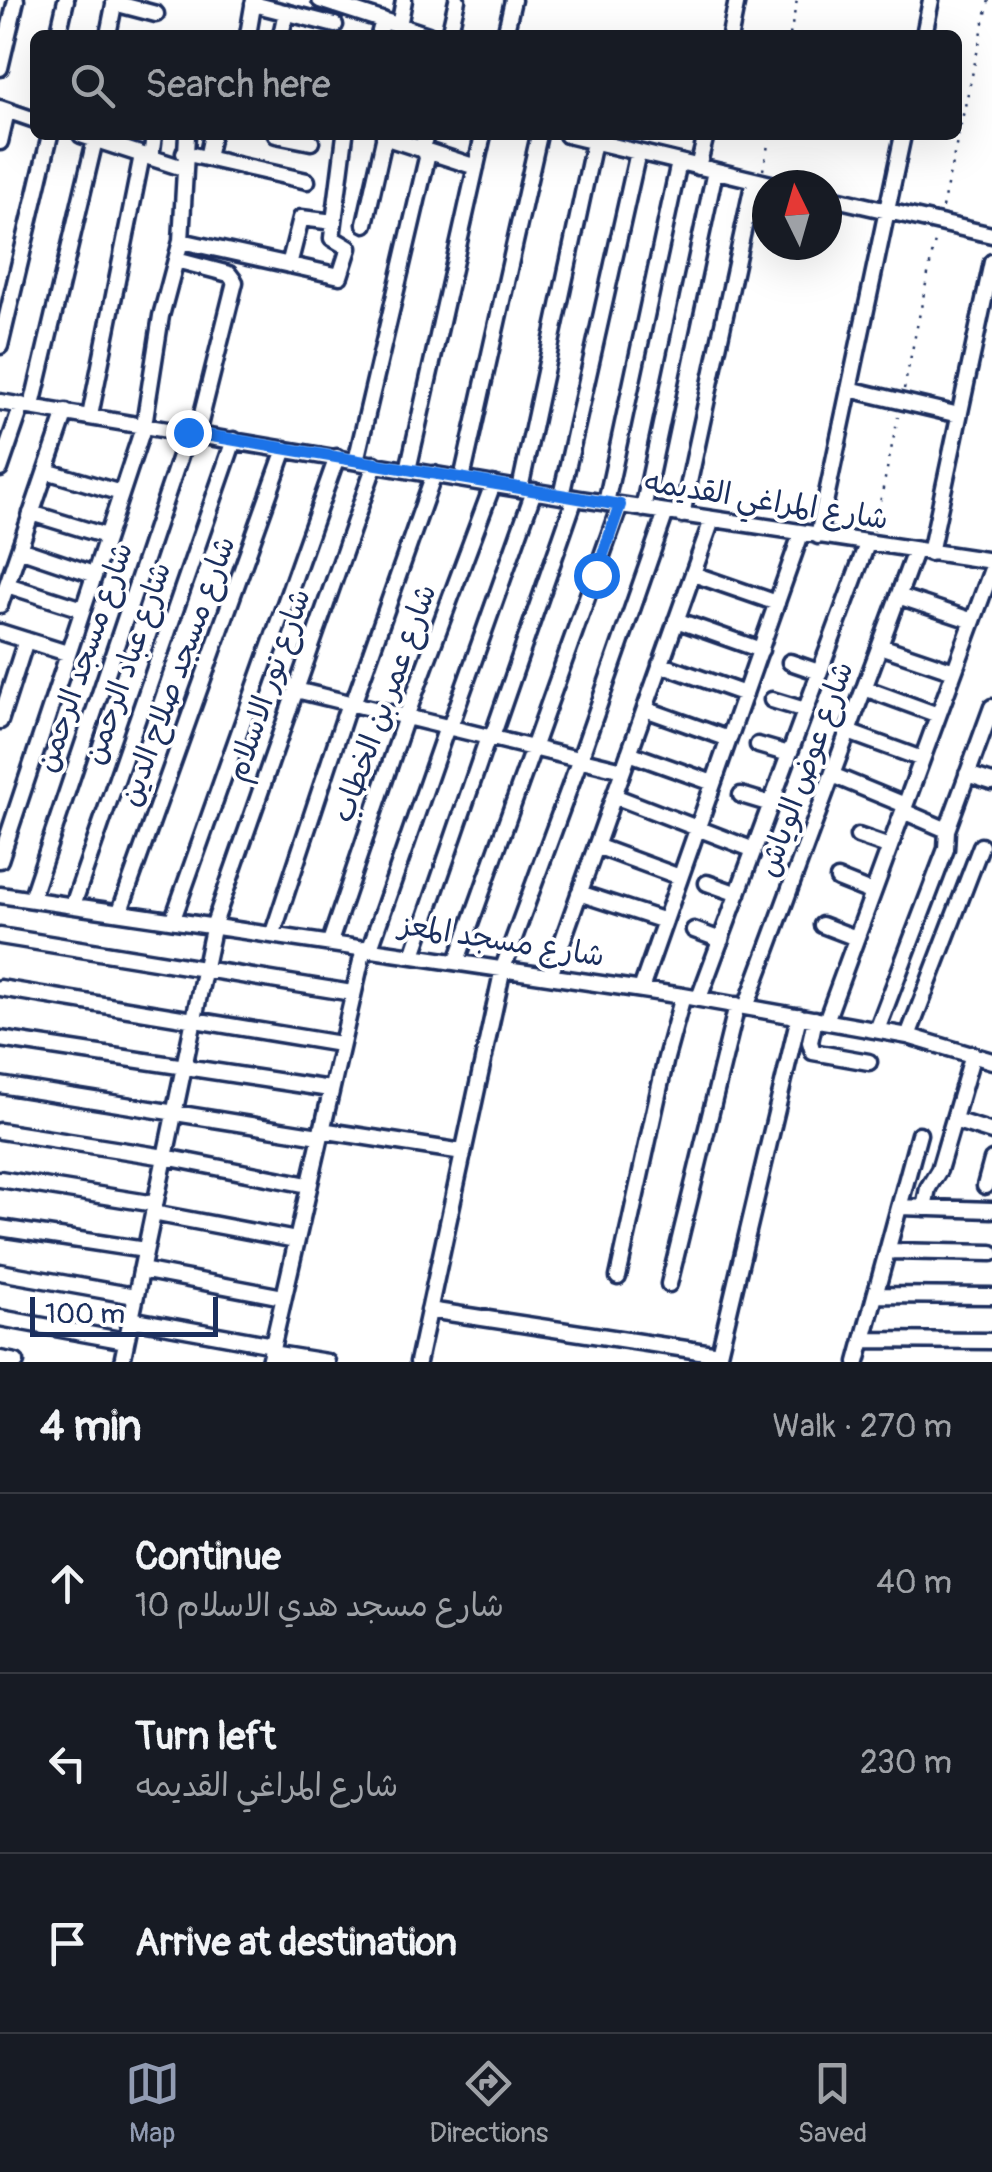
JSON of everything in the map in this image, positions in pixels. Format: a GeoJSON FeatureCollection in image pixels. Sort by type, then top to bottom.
{"type":"FeatureCollection","features":[{"type":"Feature","properties":{"kind":"street"},"geometry":{"type":"LineString","coordinates":[[0,68],[16,0]]}},
{"type":"Feature","properties":{"kind":"street"},"geometry":{"type":"LineString","coordinates":[[59,30],[66,0]]}},
{"type":"Feature","properties":{"kind":"street"},"geometry":{"type":"LineString","coordinates":[[320,0],[381,28],[405,30],[404,0]]}},
{"type":"Feature","properties":{"kind":"street"},"geometry":{"type":"LineString","coordinates":[[450,30],[457,0]]}},
{"type":"Feature","properties":{"kind":"street"},"geometry":{"type":"LineString","coordinates":[[507,30],[513,0]]}},
{"type":"Feature","properties":{"kind":"street"},"geometry":{"type":"LineString","coordinates":[[731,30],[737,0]]}},
{"type":"Feature","properties":{"kind":"street"},"geometry":{"type":"LineString","coordinates":[[925,30],[931,0]]}},
{"type":"Feature","properties":{"kind":"street"},"geometry":{"type":"LineString","coordinates":[[109,30],[114,2],[156,14]]}},
{"type":"Feature","properties":{"kind":"street"},"geometry":{"type":"LineString","coordinates":[[249,30],[253,2],[334,30],[338,6]]}},
{"type":"Feature","properties":{"kind":"street"},"geometry":{"type":"LineString","coordinates":[[281,30],[286,12]]}},
{"type":"Feature","properties":{"kind":"street"},"geometry":{"type":"LineString","coordinates":[[0,142],[4,110],[30,118]]}},
{"type":"Feature","properties":{"kind":"street"},"geometry":{"type":"LineString","coordinates":[[0,346],[49,140]]}},
{"type":"Feature","properties":{"kind":"street"},"geometry":{"type":"LineString","coordinates":[[0,469],[27,405],[87,140]]}},
{"type":"Feature","properties":{"kind":"street"},"geometry":{"type":"LineString","coordinates":[[97,140],[146,157],[184,161],[207,158],[307,181]]}},
{"type":"Feature","properties":{"kind":"street"},"geometry":{"type":"LineString","coordinates":[[90,416],[152,140]]}},
{"type":"Feature","properties":{"kind":"street"},"geometry":{"type":"LineString","coordinates":[[0,860],[144,425],[154,350],[180,240],[186,140]]}},
{"type":"Feature","properties":{"kind":"street"},"geometry":{"type":"LineString","coordinates":[[207,158],[211,140]]}},
{"type":"Feature","properties":{"kind":"street"},"geometry":{"type":"LineString","coordinates":[[301,140],[311,142]]}},
{"type":"Feature","properties":{"kind":"street"},"geometry":{"type":"LineString","coordinates":[[180,240],[336,276],[342,273],[349,248],[332,240],[344,140]]}},
{"type":"Feature","properties":{"kind":"street"},"geometry":{"type":"LineString","coordinates":[[365,224],[383,140]]}},
{"type":"Feature","properties":{"kind":"street"},"geometry":{"type":"LineString","coordinates":[[408,470],[482,140]]}},
{"type":"Feature","properties":{"kind":"street"},"geometry":{"type":"LineString","coordinates":[[462,479],[538,140]]}},
{"type":"Feature","properties":{"kind":"street"},"geometry":{"type":"LineString","coordinates":[[586,140],[752,179]]}},
{"type":"Feature","properties":{"kind":"street"},"geometry":{"type":"LineString","coordinates":[[698,167],[705,140]]}},
{"type":"Feature","properties":{"kind":"street"},"geometry":{"type":"LineString","coordinates":[[818,536],[903,140]]}},
{"type":"Feature","properties":{"kind":"street"},"geometry":{"type":"LineString","coordinates":[[271,1353],[352,993],[448,727],[527,490],[594,142]]}},
{"type":"Feature","properties":{"kind":"street"},"geometry":{"type":"LineString","coordinates":[[426,143],[476,167]]}},
{"type":"Feature","properties":{"kind":"street"},"geometry":{"type":"LineString","coordinates":[[356,461],[428,158],[426,143]]}},
{"type":"Feature","properties":{"kind":"street"},"geometry":{"type":"LineString","coordinates":[[413,954],[490,737],[568,497],[638,152]]}},
{"type":"Feature","properties":{"kind":"street"},"geometry":{"type":"LineString","coordinates":[[457,962],[535,748],[613,504],[679,162]]}},
{"type":"Feature","properties":{"kind":"street"},"geometry":{"type":"LineString","coordinates":[[643,509],[715,171]]}},
{"type":"Feature","properties":{"kind":"street"},"geometry":{"type":"LineString","coordinates":[[842,200],[992,235]]}},
{"type":"Feature","properties":{"kind":"street"},"geometry":{"type":"LineString","coordinates":[[289,265],[300,219],[334,222]]}},
{"type":"Feature","properties":{"kind":"street"},"geometry":{"type":"LineString","coordinates":[[682,515],[752,227]]}},
{"type":"Feature","properties":{"kind":"street","name":"شارع مسجد الرحمن"},"geometry":{"type":"LineString","coordinates":[[32,899],[193,433],[235,282],[229,274],[176,260]]}},
{"type":"Feature","properties":{"kind":"street","name":"شارع عوض الوياش"},"geometry":{"type":"LineString","coordinates":[[669,1284],[741,1006],[898,596],[923,552],[959,415],[992,262]]}},
{"type":"Feature","properties":{"kind":"street"},"geometry":{"type":"LineString","coordinates":[[850,389],[959,415]]}},
{"type":"Feature","properties":{"kind":"street","name":"شارع المراغي القديمه"},"geometry":{"type":"LineString","coordinates":[[0,402],[568,497],[992,561]]}},
{"type":"Feature","properties":{"kind":"street"},"geometry":{"type":"LineString","coordinates":[[0,605],[66,412]]}},
{"type":"Feature","properties":{"kind":"street","name":"شارع عباد الرحمن"},"geometry":{"type":"LineString","coordinates":[[73,905],[234,440]]}},
{"type":"Feature","properties":{"kind":"street","name":"شارع مسجد صلاح الدين"},"geometry":{"type":"LineString","coordinates":[[120,911],[285,449]]}},
{"type":"Feature","properties":{"kind":"street"},"geometry":{"type":"LineString","coordinates":[[173,919],[337,458]]}},
{"type":"Feature","properties":{"kind":"street","name":"شارع نور الاسلام"},"geometry":{"type":"LineString","coordinates":[[122,1362],[214,924],[375,464]]}},
{"type":"Feature","properties":{"kind":"street"},"geometry":{"type":"LineString","coordinates":[[46,471],[121,494]]}},
{"type":"Feature","properties":{"kind":"street"},"geometry":{"type":"LineString","coordinates":[[273,933],[434,474]]}},
{"type":"Feature","properties":{"kind":"street","name":"شارع عمر بن الخطاب"},"geometry":{"type":"LineString","coordinates":[[330,942],[406,717],[493,484]]}},
{"type":"Feature","properties":{"kind":"street"},"geometry":{"type":"LineString","coordinates":[[418,1362],[502,968],[580,760],[666,512]]}},
{"type":"Feature","properties":{"kind":"street"},"geometry":{"type":"LineString","coordinates":[[32,513],[106,536]]}},
{"type":"Feature","properties":{"kind":"street"},"geometry":{"type":"LineString","coordinates":[[550,976],[712,520]]}},
{"type":"Feature","properties":{"kind":"street"},"geometry":{"type":"LineString","coordinates":[[641,989],[802,534]]}},
{"type":"Feature","properties":{"kind":"street"},"geometry":{"type":"LineString","coordinates":[[618,1276],[666,1058],[720,940],[869,544]]}},
{"type":"Feature","properties":{"kind":"street"},"geometry":{"type":"LineString","coordinates":[[19,549],[94,574]]}},
{"type":"Feature","properties":{"kind":"street"},"geometry":{"type":"LineString","coordinates":[[869,1062],[813,1052],[810,1042],[873,894],[992,569]]}},
{"type":"Feature","properties":{"kind":"street"},"geometry":{"type":"LineString","coordinates":[[693,574],[777,603]]}},
{"type":"Feature","properties":{"kind":"street"},"geometry":{"type":"LineString","coordinates":[[7,585],[82,609]]}},
{"type":"Feature","properties":{"kind":"street"},"geometry":{"type":"LineString","coordinates":[[898,596],[973,622]]}},
{"type":"Feature","properties":{"kind":"street"},"geometry":{"type":"LineString","coordinates":[[676,620],[760,650]]}},
{"type":"Feature","properties":{"kind":"street"},"geometry":{"type":"LineString","coordinates":[[0,632],[67,652]]}},
{"type":"Feature","properties":{"kind":"street"},"geometry":{"type":"LineString","coordinates":[[0,721],[26,640]]}},
{"type":"Feature","properties":{"kind":"street"},"geometry":{"type":"LineString","coordinates":[[880,646],[954,671]]}},
{"type":"Feature","properties":{"kind":"street"},"geometry":{"type":"LineString","coordinates":[[790,662],[819,672]]}},
{"type":"Feature","properties":{"kind":"street"},"geometry":{"type":"LineString","coordinates":[[660,664],[745,694]]}},
{"type":"Feature","properties":{"kind":"street"},"geometry":{"type":"LineString","coordinates":[[864,688],[938,714]]}},
{"type":"Feature","properties":{"kind":"street"},"geometry":{"type":"LineString","coordinates":[[296,690],[623,770]]}},
{"type":"Feature","properties":{"kind":"street"},"geometry":{"type":"LineString","coordinates":[[772,700],[805,710]]}},
{"type":"Feature","properties":{"kind":"street"},"geometry":{"type":"LineString","coordinates":[[877,1030],[946,849],[946,830],[989,725],[992,707]]}},
{"type":"Feature","properties":{"kind":"street"},"geometry":{"type":"LineString","coordinates":[[645,709],[729,739]]}},
{"type":"Feature","properties":{"kind":"street"},"geometry":{"type":"LineString","coordinates":[[848,732],[922,759]]}},
{"type":"Feature","properties":{"kind":"street"},"geometry":{"type":"LineString","coordinates":[[758,744],[789,754]]}},
{"type":"Feature","properties":{"kind":"street"},"geometry":{"type":"LineString","coordinates":[[629,753],[714,784]]}},
{"type":"Feature","properties":{"kind":"street"},"geometry":{"type":"LineString","coordinates":[[968,774],[992,782]]}},
{"type":"Feature","properties":{"kind":"street"},"geometry":{"type":"LineString","coordinates":[[832,775],[946,830]]}},
{"type":"Feature","properties":{"kind":"street"},"geometry":{"type":"LineString","coordinates":[[740,795],[770,804]]}},
{"type":"Feature","properties":{"kind":"street"},"geometry":{"type":"LineString","coordinates":[[614,796],[754,850]]}},
{"type":"Feature","properties":{"kind":"street"},"geometry":{"type":"LineString","coordinates":[[858,836],[890,847]]}},
{"type":"Feature","properties":{"kind":"street"},"geometry":{"type":"LineString","coordinates":[[596,846],[680,877]]}},
{"type":"Feature","properties":{"kind":"street"},"geometry":{"type":"LineString","coordinates":[[908,1036],[981,846]]}},
{"type":"Feature","properties":{"kind":"street"},"geometry":{"type":"LineString","coordinates":[[838,879],[873,894]]}},
{"type":"Feature","properties":{"kind":"street"},"geometry":{"type":"LineString","coordinates":[[706,883],[738,894]]}},
{"type":"Feature","properties":{"kind":"street"},"geometry":{"type":"LineString","coordinates":[[579,893],[665,920]]}},
{"type":"Feature","properties":{"kind":"street","name":"شارع مسجد المعز"},"geometry":{"type":"LineString","coordinates":[[0,895],[691,997],[908,1036],[992,1060]]}},
{"type":"Feature","properties":{"kind":"street"},"geometry":{"type":"LineString","coordinates":[[822,925],[856,938]]}},
{"type":"Feature","properties":{"kind":"street"},"geometry":{"type":"LineString","coordinates":[[694,930],[720,940]]}},
{"type":"Feature","properties":{"kind":"street"},"geometry":{"type":"LineString","coordinates":[[0,936],[352,993]]}},
{"type":"Feature","properties":{"kind":"street"},"geometry":{"type":"LineString","coordinates":[[0,988],[340,1044]]}},
{"type":"Feature","properties":{"kind":"street"},"geometry":{"type":"LineString","coordinates":[[429,1310],[718,1358],[800,1016]]}},
{"type":"Feature","properties":{"kind":"street"},"geometry":{"type":"LineString","coordinates":[[0,1038],[330,1089]]}},
{"type":"Feature","properties":{"kind":"street"},"geometry":{"type":"LineString","coordinates":[[924,1208],[973,1054]]}},
{"type":"Feature","properties":{"kind":"street"},"geometry":{"type":"LineString","coordinates":[[0,1086],[463,1152]]}},
{"type":"Feature","properties":{"kind":"street"},"geometry":{"type":"LineString","coordinates":[[954,1120],[992,1132]]}},
{"type":"Feature","properties":{"kind":"street"},"geometry":{"type":"LineString","coordinates":[[0,1132],[308,1185]]}},
{"type":"Feature","properties":{"kind":"street"},"geometry":{"type":"LineString","coordinates":[[857,1362],[919,1134]]}},
{"type":"Feature","properties":{"kind":"street"},"geometry":{"type":"LineString","coordinates":[[985,1186],[992,1160]]}},
{"type":"Feature","properties":{"kind":"street"},"geometry":{"type":"LineString","coordinates":[[0,1179],[296,1240]]}},
{"type":"Feature","properties":{"kind":"street"},"geometry":{"type":"LineString","coordinates":[[900,1207],[992,1210]]}},
{"type":"Feature","properties":{"kind":"street"},"geometry":{"type":"LineString","coordinates":[[0,1228],[145,1250]]}},
{"type":"Feature","properties":{"kind":"street"},"geometry":{"type":"LineString","coordinates":[[888,1251],[992,1253]]}},
{"type":"Feature","properties":{"kind":"street"},"geometry":{"type":"LineString","coordinates":[[141,1270],[284,1297]]}},
{"type":"Feature","properties":{"kind":"street"},"geometry":{"type":"LineString","coordinates":[[0,1272],[135,1296]]}},
{"type":"Feature","properties":{"kind":"street"},"geometry":{"type":"LineString","coordinates":[[875,1296],[992,1296]]}},
{"type":"Feature","properties":{"kind":"street"},"geometry":{"type":"LineString","coordinates":[[0,1318],[126,1341]]}},
{"type":"Feature","properties":{"kind":"street"},"geometry":{"type":"LineString","coordinates":[[130,1320],[271,1353],[328,1362]]}},
{"type":"Feature","properties":{"kind":"street"},"geometry":{"type":"LineString","coordinates":[[863,1340],[992,1341]]}},
{"type":"Feature","properties":{"kind":"street"},"geometry":{"type":"LineString","coordinates":[[0,1359],[16,1362]]}},
{"type":"Feature","properties":{"kind":"path"},"geometry":{"type":"LineString","coordinates":[[791,30],[797,0]]}},
{"type":"Feature","properties":{"kind":"path"},"geometry":{"type":"LineString","coordinates":[[962,120],[989,0]]}},
{"type":"Feature","properties":{"kind":"path"},"geometry":{"type":"LineString","coordinates":[[765,170],[769,140]]}},
{"type":"Feature","properties":{"kind":"path"},"geometry":{"type":"LineString","coordinates":[[869,544],[957,140]]}},
{"type":"Feature","properties":{"kind":"route"},"geometry":{"type":"LineString","coordinates":[[188,432],[620,505],[596,575]]}}]}
